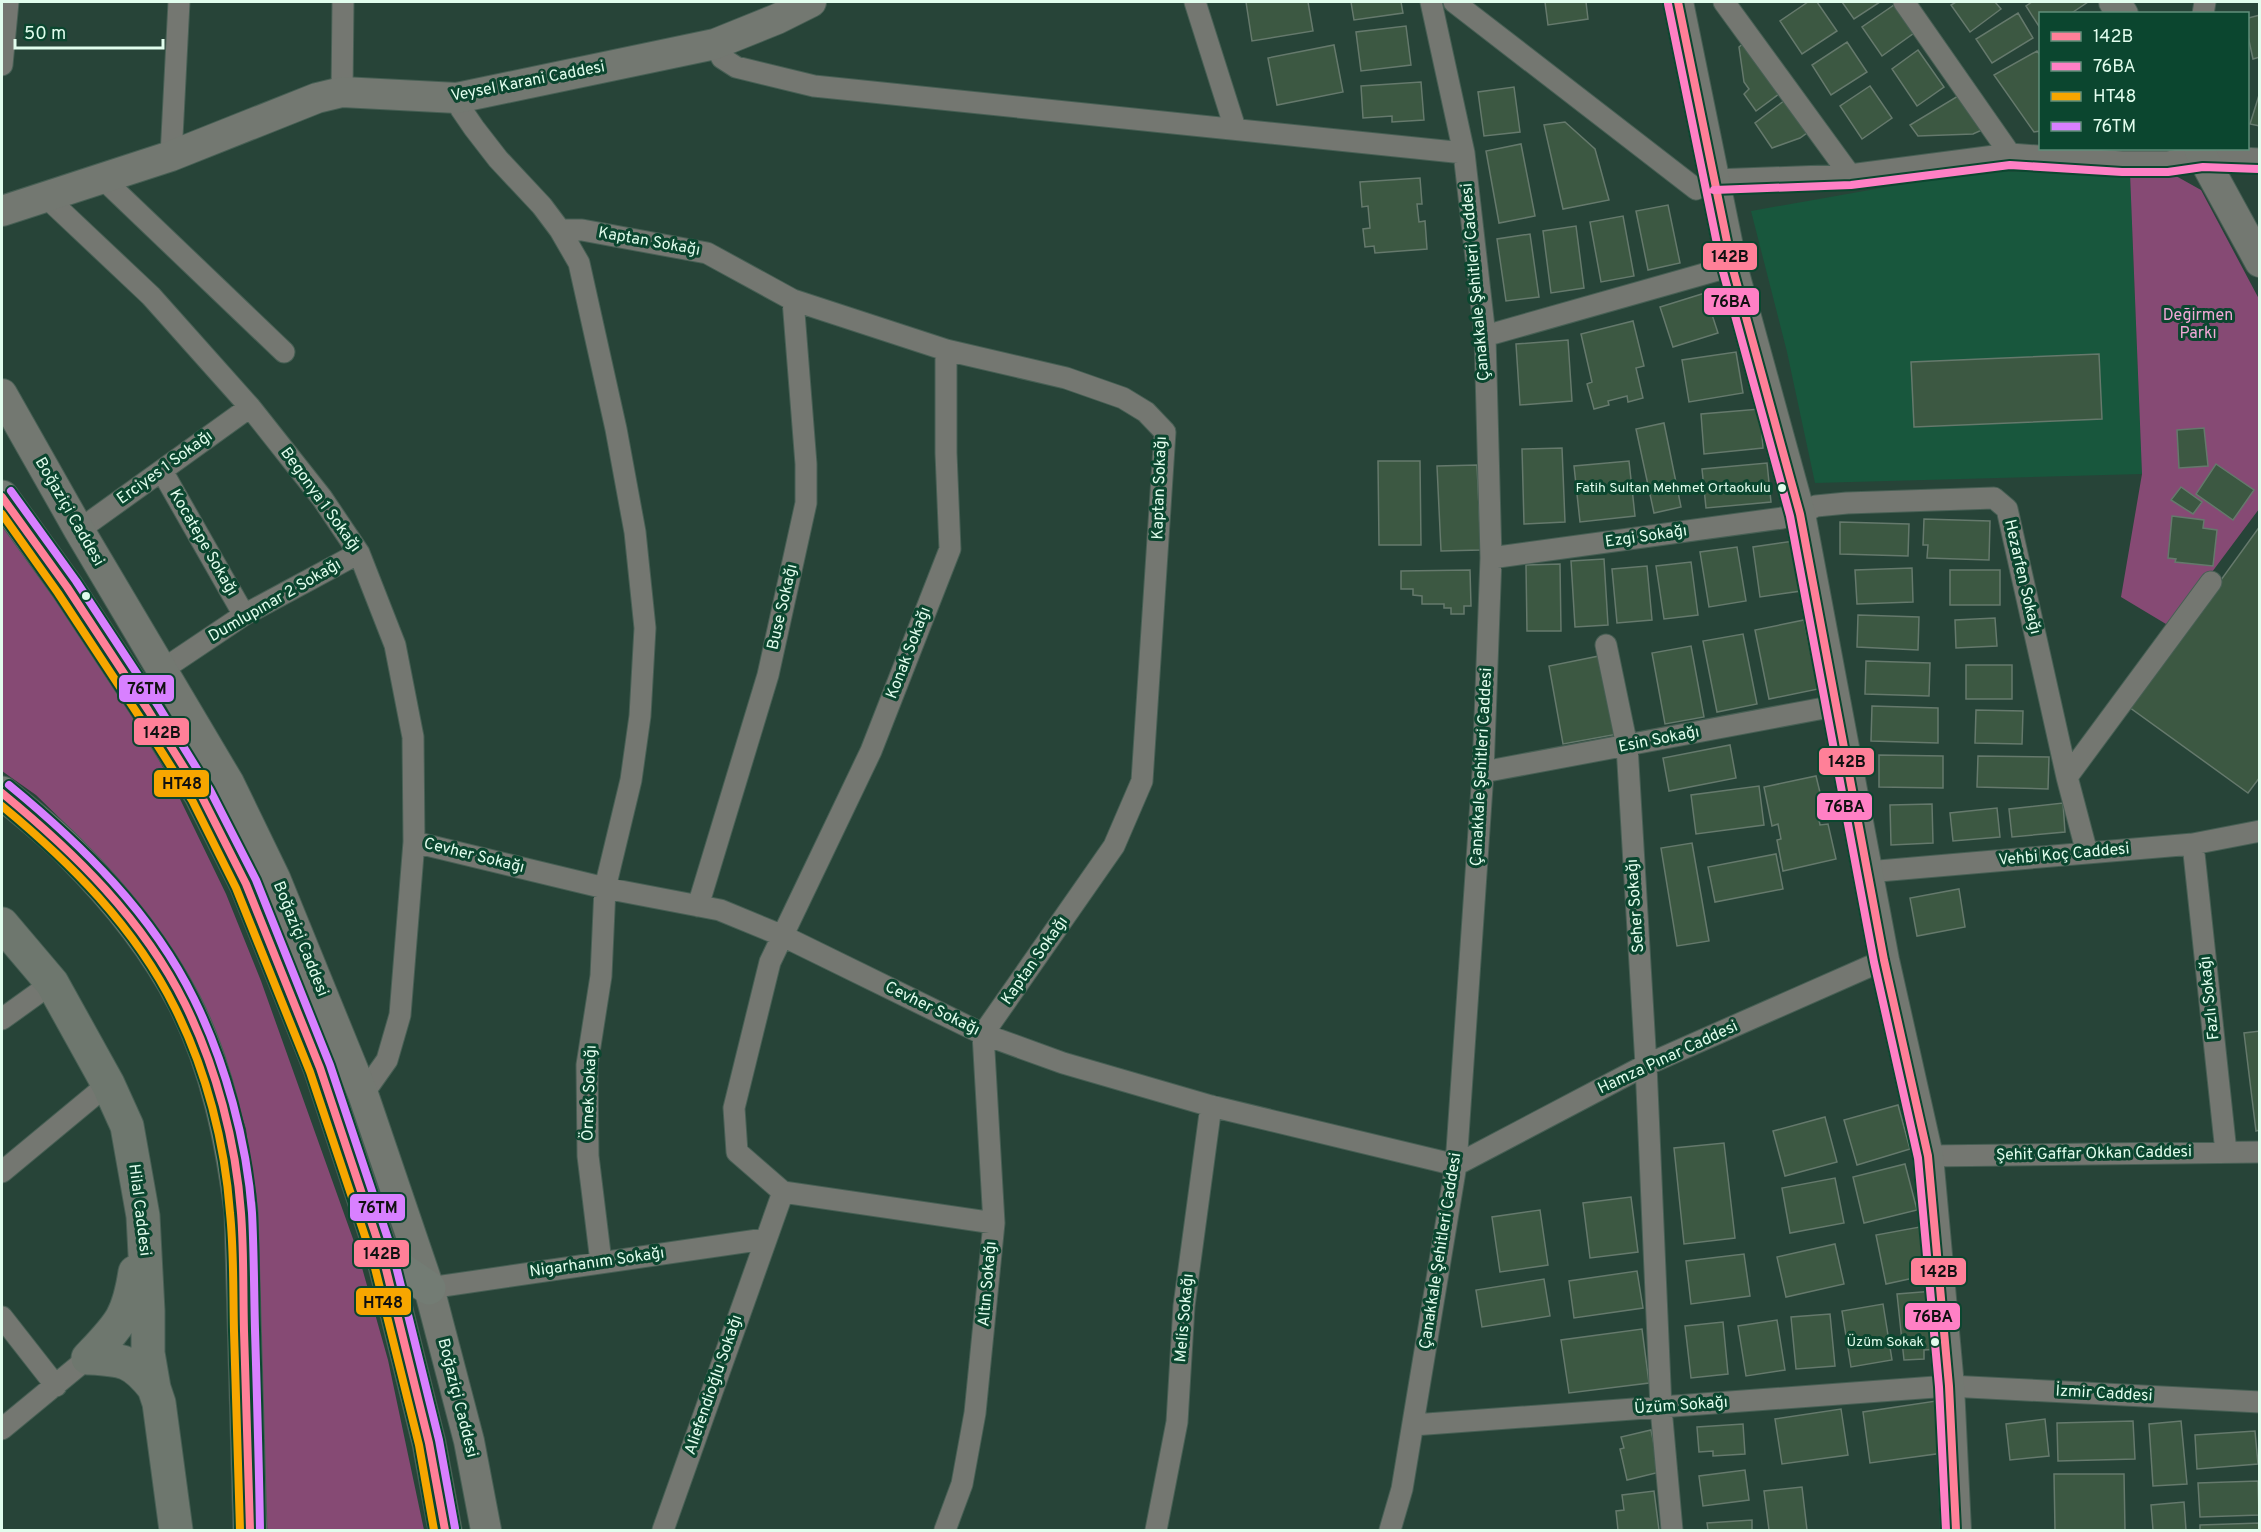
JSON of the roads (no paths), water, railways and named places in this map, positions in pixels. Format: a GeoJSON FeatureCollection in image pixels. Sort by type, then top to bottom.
{"type":"FeatureCollection","features":[{"type":"Feature","properties":{"kind":"highway"},"geometry":{"type":"LineString","coordinates":[[2,497],[31,535],[126,674],[201,795],[246,884],[320,1068],[383,1257],[429,1443],[445,1530]]}},
{"type":"Feature","properties":{"kind":"highway"},"geometry":{"type":"LineString","coordinates":[[2,793],[69,851],[105,888],[135,926],[160,961],[184,1003],[208,1062],[235,1161],[242,1212],[250,1530]]}},
{"type":"Feature","properties":{"kind":"highway"},"geometry":{"type":"LineString","coordinates":[[383,1257],[429,1288]]}},
{"type":"Feature","properties":{"kind":"main road","name":"Veysel Karani Caddesi"},"geometry":{"type":"LineString","coordinates":[[2,211],[171,156],[317,98],[342,92],[457,98],[715,44],[775,10],[811,2]]}},
{"type":"Feature","properties":{"kind":"main road"},"geometry":{"type":"LineString","coordinates":[[1678,2],[1732,266],[1800,514],[1884,960],[1928,1156],[1949,1386],[1956,1530]]}},
{"type":"Feature","properties":{"kind":"main road"},"geometry":{"type":"LineString","coordinates":[[2200,152],[2259,262]]}},
{"type":"Feature","properties":{"kind":"main road","name":"Boğaziçi Caddesi"},"geometry":{"type":"LineString","coordinates":[[2,394],[79,530],[229,783],[275,878],[363,1094],[429,1288],[469,1441],[486,1530]]}},
{"type":"Feature","properties":{"kind":"main road","name":"Hilal Caddesi"},"geometry":{"type":"LineString","coordinates":[[2,924],[52,982],[108,1084],[127,1126],[143,1216],[148,1353],[154,1388],[159,1402],[176,1530]]}},
{"type":"Feature","properties":{"kind":"main road"},"geometry":{"type":"LineString","coordinates":[[88,1358],[121,1323],[127,1311],[133,1288],[143,1216]]}},
{"type":"Feature","properties":{"kind":"main road"},"geometry":{"type":"LineString","coordinates":[[88,1358],[116,1360],[130,1365],[140,1370],[154,1388]]}},
{"type":"Feature","properties":{"kind":"street"},"geometry":{"type":"LineString","coordinates":[[2,65],[8,2]]}},
{"type":"Feature","properties":{"kind":"street"},"geometry":{"type":"LineString","coordinates":[[171,156],[179,2]]}},
{"type":"Feature","properties":{"kind":"street"},"geometry":{"type":"LineString","coordinates":[[342,92],[343,2]]}},
{"type":"Feature","properties":{"kind":"street"},"geometry":{"type":"LineString","coordinates":[[1195,2],[1235,128]]}},
{"type":"Feature","properties":{"kind":"street","name":"Çanakkale Şehitleri Caddesi"},"geometry":{"type":"LineString","coordinates":[[1390,1530],[1402,1489],[1456,1165],[1483,772],[1491,558],[1485,336],[1464,153],[1431,2]]}},
{"type":"Feature","properties":{"kind":"street"},"geometry":{"type":"LineString","coordinates":[[1454,2],[1696,189],[1714,180],[1850,175],[2010,153],[2122,162],[2167,162],[2200,152],[2259,159]]}},
{"type":"Feature","properties":{"kind":"street"},"geometry":{"type":"LineString","coordinates":[[1724,2],[1850,175]]}},
{"type":"Feature","properties":{"kind":"street"},"geometry":{"type":"LineString","coordinates":[[1904,2],[2010,153]]}},
{"type":"Feature","properties":{"kind":"street"},"geometry":{"type":"LineString","coordinates":[[715,44],[722,58],[736,67],[814,86],[1464,153]]}},
{"type":"Feature","properties":{"kind":"street","name":"Örnek Sokağı"},"geometry":{"type":"LineString","coordinates":[[457,98],[461,109],[480,136],[560,230],[579,263],[635,532],[645,628],[640,716],[631,780],[605,888],[601,976],[587,1065],[588,1156],[601,1262]]}},
{"type":"Feature","properties":{"kind":"street"},"geometry":{"type":"LineString","coordinates":[[102,178],[284,352]]}},
{"type":"Feature","properties":{"kind":"street","name":"Begonya 1 Sokağı"},"geometry":{"type":"LineString","coordinates":[[45,196],[151,296],[250,407],[322,498],[359,553],[395,645],[413,737],[414,842],[400,1015],[387,1060],[363,1094]]}},
{"type":"Feature","properties":{"kind":"street","name":"Kaptan Sokağı"},"geometry":{"type":"LineString","coordinates":[[560,230],[582,230],[707,253],[793,300],[946,350],[1066,378],[1123,398],[1146,412],[1165,432],[1142,781],[1114,846],[983,1034]]}},
{"type":"Feature","properties":{"kind":"street"},"geometry":{"type":"LineString","coordinates":[[1485,336],[1732,266]]}},
{"type":"Feature","properties":{"kind":"street","name":"Buse Sokağı"},"geometry":{"type":"LineString","coordinates":[[698,906],[768,675],[806,503],[806,464],[793,300]]}},
{"type":"Feature","properties":{"kind":"street","name":"Konak Sokağı"},"geometry":{"type":"LineString","coordinates":[[783,936],[871,751],[950,549],[946,453],[946,350]]}},
{"type":"Feature","properties":{"kind":"street","name":"Erciyes 1 Sokağı"},"geometry":{"type":"LineString","coordinates":[[79,530],[250,407]]}},
{"type":"Feature","properties":{"kind":"street","name":"Kocatepe Sokağı"},"geometry":{"type":"LineString","coordinates":[[162,471],[244,615]]}},
{"type":"Feature","properties":{"kind":"street","name":"Hezarfen Sokağı"},"geometry":{"type":"LineString","coordinates":[[1800,514],[1816,506],[1846,503],[1994,498],[2007,508],[2067,777],[2087,853]]}},
{"type":"Feature","properties":{"kind":"street","name":"Ezgi Sokağı"},"geometry":{"type":"LineString","coordinates":[[1491,558],[1800,514]]}},
{"type":"Feature","properties":{"kind":"street","name":"Dumlupınar 2 Sokağı"},"geometry":{"type":"LineString","coordinates":[[162,670],[244,615],[359,553]]}},
{"type":"Feature","properties":{"kind":"street"},"geometry":{"type":"LineString","coordinates":[[2067,777],[2211,582]]}},
{"type":"Feature","properties":{"kind":"street","name":"Seher Sokağı"},"geometry":{"type":"LineString","coordinates":[[1606,645],[1627,746],[1646,1065],[1661,1408],[1672,1530]]}},
{"type":"Feature","properties":{"kind":"street","name":"Esin Sokağı"},"geometry":{"type":"LineString","coordinates":[[1483,772],[1835,706]]}},
{"type":"Feature","properties":{"kind":"street","name":"Vehbi Koç Caddesi"},"geometry":{"type":"LineString","coordinates":[[1867,872],[2193,844],[2259,831]]}},
{"type":"Feature","properties":{"kind":"street","name":"Cevher Sokağı"},"geometry":{"type":"LineString","coordinates":[[414,842],[605,888],[720,910],[783,936],[983,1034],[1063,1063],[1211,1106],[1456,1165]]}},
{"type":"Feature","properties":{"kind":"street","name":"Fazlı Sokağı"},"geometry":{"type":"LineString","coordinates":[[2193,844],[2226,1152]]}},
{"type":"Feature","properties":{"kind":"street"},"geometry":{"type":"LineString","coordinates":[[783,936],[770,962],[734,1108],[737,1152],[783,1192],[994,1223]]}},
{"type":"Feature","properties":{"kind":"street","name":"Hamza Pınar Caddesi"},"geometry":{"type":"LineString","coordinates":[[1456,1165],[1646,1065],[1884,960]]}},
{"type":"Feature","properties":{"kind":"street"},"geometry":{"type":"LineString","coordinates":[[2,1019],[52,982]]}},
{"type":"Feature","properties":{"kind":"street","name":"Altın Sokağı"},"geometry":{"type":"LineString","coordinates":[[945,1530],[962,1484],[975,1413],[994,1223],[983,1034]]}},
{"type":"Feature","properties":{"kind":"street"},"geometry":{"type":"LineString","coordinates":[[2,1172],[108,1084]]}},
{"type":"Feature","properties":{"kind":"street","name":"Melis Sokağı"},"geometry":{"type":"LineString","coordinates":[[1156,1530],[1177,1422],[1184,1306],[1211,1106]]}},
{"type":"Feature","properties":{"kind":"street","name":"Şehit Gaffar Okkan Caddesi"},"geometry":{"type":"LineString","coordinates":[[1928,1156],[2259,1152]]}},
{"type":"Feature","properties":{"kind":"street","name":"Aliefendioğlu Sokağı"},"geometry":{"type":"LineString","coordinates":[[663,1530],[783,1192]]}},
{"type":"Feature","properties":{"kind":"street","name":"Nigarhanım Sokağı"},"geometry":{"type":"LineString","coordinates":[[429,1288],[765,1239]]}},
{"type":"Feature","properties":{"kind":"street"},"geometry":{"type":"LineString","coordinates":[[2,1317],[56,1386]]}},
{"type":"Feature","properties":{"kind":"street"},"geometry":{"type":"LineString","coordinates":[[2,1429],[88,1358]]}},
{"type":"Feature","properties":{"kind":"street","name":"Üzüm Sokağı"},"geometry":{"type":"LineString","coordinates":[[1413,1425],[1949,1386]]}},
{"type":"Feature","properties":{"kind":"street","name":"İzmir Caddesi"},"geometry":{"type":"LineString","coordinates":[[1949,1386],[2259,1402]]}},
{"type":"Feature","properties":{"kind":"place","name":"Fatih Sultan Mehmet Ortaokulu"},"geometry":{"type":"Point","coordinates":[1782,488]}},
{"type":"Feature","properties":{"kind":"place","name":"Üzüm Sokak"},"geometry":{"type":"Point","coordinates":[1935,1342]}},
{"type":"Feature","properties":{"kind":"park label","name":"Değirmen Parkı"},"geometry":{"type":"Point","coordinates":[2198,325]}}]}
